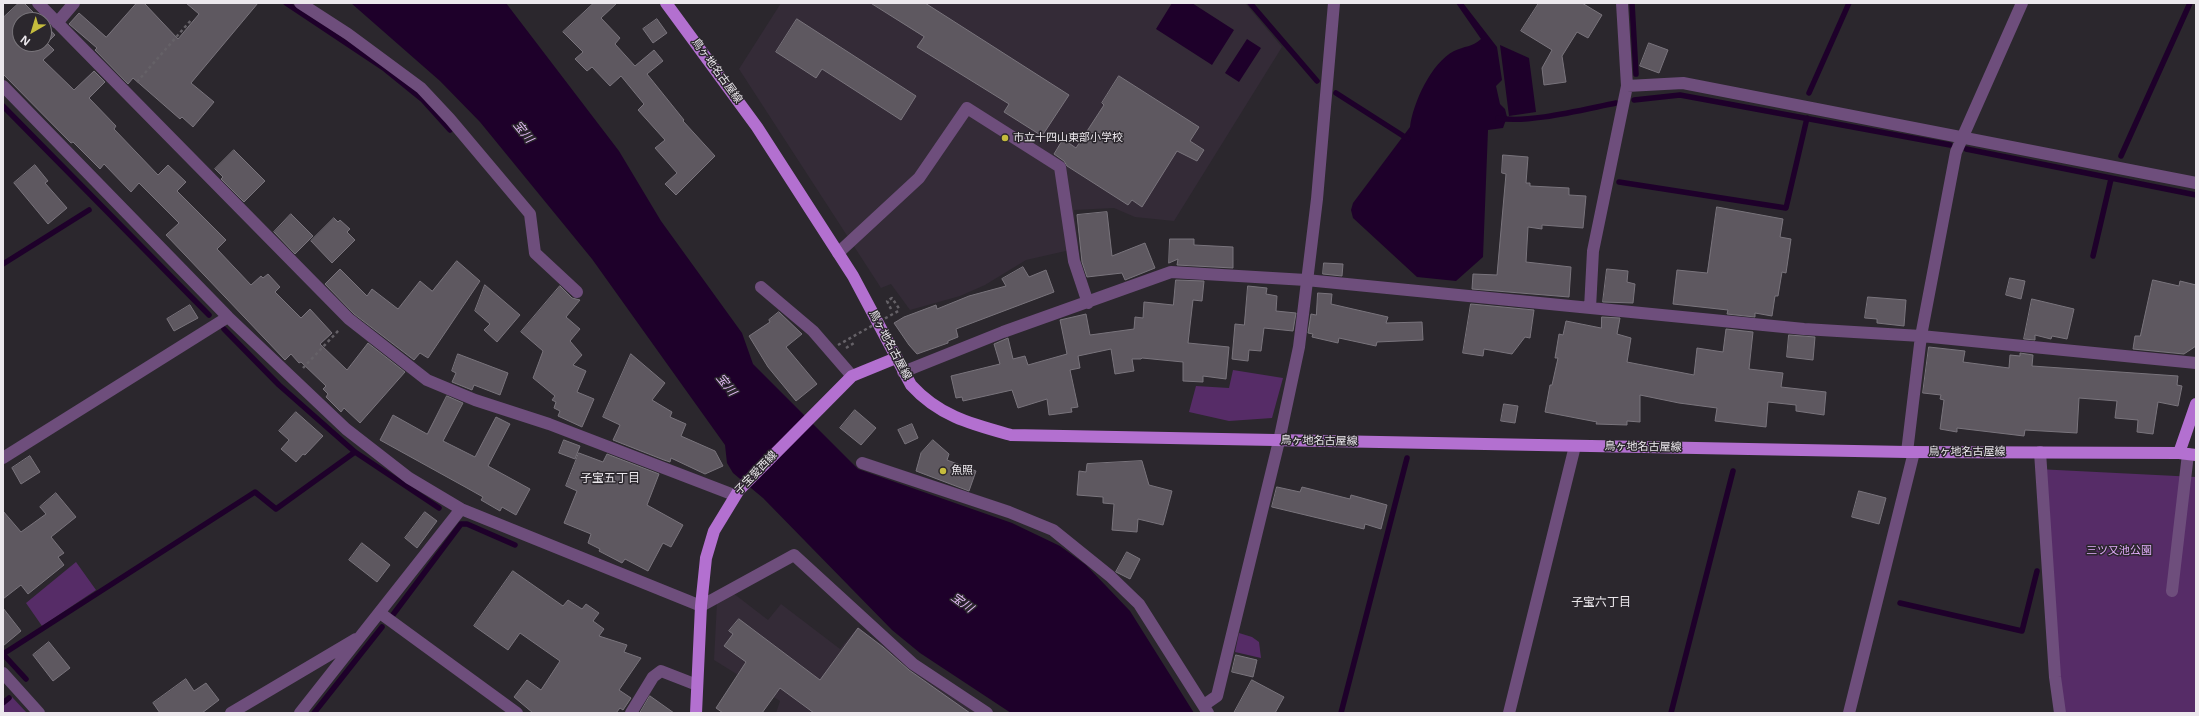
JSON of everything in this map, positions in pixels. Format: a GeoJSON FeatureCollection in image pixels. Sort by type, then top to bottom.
{"type":"FeatureCollection","features":[{"type":"Feature","properties":{"kind":"main road","name":"鳥ヶ地名古屋線"},"geometry":{"type":"LineString","coordinates":[[666,3],[757,126],[853,276],[903,372],[923,398],[937,408],[956,418],[1011,435],[1910,452],[2188,454]]}},
{"type":"Feature","properties":{"kind":"main road","name":"子宝愛西線"},"geometry":{"type":"LineString","coordinates":[[696,713],[701,606],[706,558],[714,530],[737,493],[852,376],[896,358]]}},
{"type":"Feature","properties":{"kind":"main road"},"geometry":{"type":"LineString","coordinates":[[2188,454],[2196,404]]}},
{"type":"Feature","properties":{"kind":"street"},"geometry":{"type":"LineString","coordinates":[[38,3],[349,319],[427,380],[475,400],[549,424],[737,493]]}},
{"type":"Feature","properties":{"kind":"street"},"geometry":{"type":"LineString","coordinates":[[57,23],[74,3]]}},
{"type":"Feature","properties":{"kind":"street"},"geometry":{"type":"LineString","coordinates":[[300,3],[348,34],[421,88],[450,119],[530,214],[535,253],[578,292]]}},
{"type":"Feature","properties":{"kind":"street"},"geometry":{"type":"LineString","coordinates":[[862,463],[1008,512],[1053,530],[1110,576],[1140,604],[1206,709],[1218,696],[1279,440],[1299,347],[1317,199],[1334,3]]}},
{"type":"Feature","properties":{"kind":"street"},"geometry":{"type":"LineString","coordinates":[[1590,308],[1592,251],[1627,86],[1622,3]]}},
{"type":"Feature","properties":{"kind":"street"},"geometry":{"type":"LineString","coordinates":[[1849,713],[1910,452],[1922,336],[1956,152],[2022,3]]}},
{"type":"Feature","properties":{"kind":"street"},"geometry":{"type":"LineString","coordinates":[[1627,86],[1683,83],[2196,183]]}},
{"type":"Feature","properties":{"kind":"street"},"geometry":{"type":"LineString","coordinates":[[3,86],[228,317],[346,429],[409,478],[461,508],[701,606],[794,555],[913,664],[961,698],[987,713]]}},
{"type":"Feature","properties":{"kind":"street"},"geometry":{"type":"LineString","coordinates":[[838,253],[919,178],[967,108],[1060,167],[1074,261],[1088,303]]}},
{"type":"Feature","properties":{"kind":"street"},"geometry":{"type":"LineString","coordinates":[[903,372],[1003,332],[1088,303],[1171,272],[1306,280],[1804,328],[1922,336],[2196,363]]}},
{"type":"Feature","properties":{"kind":"street"},"geometry":{"type":"LineString","coordinates":[[761,287],[812,331],[852,376]]}},
{"type":"Feature","properties":{"kind":"street"},"geometry":{"type":"LineString","coordinates":[[3,458],[228,317]]}},
{"type":"Feature","properties":{"kind":"street"},"geometry":{"type":"LineString","coordinates":[[1509,713],[1575,446]]}},
{"type":"Feature","properties":{"kind":"street"},"geometry":{"type":"LineString","coordinates":[[2040,452],[2055,677],[2060,713]]}},
{"type":"Feature","properties":{"kind":"street"},"geometry":{"type":"LineString","coordinates":[[2172,591],[2188,454]]}},
{"type":"Feature","properties":{"kind":"street"},"geometry":{"type":"LineString","coordinates":[[300,713],[364,634],[461,508]]}},
{"type":"Feature","properties":{"kind":"street"},"geometry":{"type":"LineString","coordinates":[[380,613],[517,713]]}},
{"type":"Feature","properties":{"kind":"street"},"geometry":{"type":"LineString","coordinates":[[231,713],[364,634]]}},
{"type":"Feature","properties":{"kind":"street"},"geometry":{"type":"LineString","coordinates":[[631,713],[653,677],[661,671],[697,685]]}},
{"type":"Feature","properties":{"kind":"street"},"geometry":{"type":"LineString","coordinates":[[3,673],[39,713]]}},
{"type":"Feature","properties":{"kind":"path"},"geometry":{"type":"LineString","coordinates":[[126,94],[192,19]]}},
{"type":"Feature","properties":{"kind":"path"},"geometry":{"type":"LineString","coordinates":[[838,345],[900,310],[892,298],[887,301],[891,309]]}},
{"type":"Feature","properties":{"kind":"path"},"geometry":{"type":"LineString","coordinates":[[293,379],[349,319]]}},
{"type":"Feature","properties":{"kind":"shaded area","name":"市立十四山東部小学校"},"geometry":{"type":"Polygon","coordinates":[[[781,3],[1245,3],[1282,47],[1174,221],[1135,217],[1114,208],[1074,210],[1079,248],[1026,260],[985,285],[960,296],[910,310],[891,284],[881,288],[739,69],[781,3]]]}},
{"type":"Feature","properties":{"kind":"shaded area"},"geometry":{"type":"Polygon","coordinates":[[[733,593],[768,620],[781,604],[840,649],[858,627],[976,713],[776,713],[780,701],[714,660],[717,602],[733,593]]]}},
{"type":"Feature","properties":{"kind":"green space"},"geometry":{"type":"Polygon","coordinates":[[[1233,370],[1283,378],[1272,418],[1229,421],[1189,412],[1196,386],[1229,388],[1233,370]]]}},
{"type":"Feature","properties":{"kind":"green space","name":"三ツ又池公園"},"geometry":{"type":"Polygon","coordinates":[[[2037,469],[2196,477],[2196,713],[2055,713],[2037,469]]]}},
{"type":"Feature","properties":{"kind":"green space"},"geometry":{"type":"Polygon","coordinates":[[[76,562],[96,590],[42,626],[26,603],[76,562]]]}},
{"type":"Feature","properties":{"kind":"green space"},"geometry":{"type":"Polygon","coordinates":[[[1239,633],[1252,637],[1259,642],[1261,658],[1235,652],[1239,633]]]}},
{"type":"Feature","properties":{"kind":"green space"},"geometry":{"type":"Polygon","coordinates":[[[12,697],[27,713],[3,713],[3,706],[12,697]]]}},
{"type":"Feature","properties":{"kind":"water","name":"宝川"},"geometry":{"type":"Polygon","coordinates":[[[351,3],[506,3],[619,151],[661,221],[742,333],[753,364],[858,469],[1012,523],[1060,546],[1086,565],[1130,611],[1194,713],[1011,713],[920,653],[892,630],[763,498],[733,473],[727,463],[725,445],[592,259],[480,122],[440,81],[351,3]]]}},
{"type":"Feature","properties":{"kind":"water"},"geometry":{"type":"Polygon","coordinates":[[[1172,3],[1192,3],[1234,30],[1212,65],[1156,29],[1172,3]]]}},
{"type":"Feature","properties":{"kind":"water"},"geometry":{"type":"Polygon","coordinates":[[[1456,3],[1463,3],[1497,47],[1502,80],[1496,86],[1500,104],[1505,109],[1507,117],[1503,128],[1488,130],[1483,257],[1456,281],[1417,277],[1353,218],[1351,210],[1353,203],[1410,127],[1419,96],[1424,84],[1431,74],[1446,57],[1454,51],[1472,45],[1481,39],[1456,3]]]}},
{"type":"Feature","properties":{"kind":"water"},"geometry":{"type":"Polygon","coordinates":[[[1247,39],[1261,48],[1239,82],[1225,73],[1247,39]]]}},
{"type":"Feature","properties":{"kind":"water"},"geometry":{"type":"Polygon","coordinates":[[[1500,45],[1529,58],[1536,112],[1509,116],[1500,45]]]}},
{"type":"Feature","properties":{"kind":"building"},"geometry":{"type":"Polygon","coordinates":[[[19,3],[24,3],[33,12],[12,12],[12,52],[52,52],[43,60],[74,90],[94,71],[105,82],[89,98],[116,126],[114,129],[158,175],[168,165],[186,182],[177,191],[226,240],[217,249],[251,285],[261,276],[263,278],[268,274],[280,287],[275,292],[301,318],[310,309],[332,333],[320,344],[347,370],[368,343],[405,372],[360,423],[344,408],[341,412],[326,397],[328,394],[323,389],[326,386],[301,362],[299,363],[291,354],[285,360],[166,235],[179,223],[139,183],[131,192],[104,164],[100,169],[73,142],[71,143],[3,74],[3,18],[19,3]]]}},
{"type":"Feature","properties":{"kind":"building"},"geometry":{"type":"Polygon","coordinates":[[[137,3],[144,3],[178,39],[199,14],[186,3],[258,3],[191,83],[214,102],[193,127],[182,117],[180,119],[133,78],[128,84],[95,50],[97,48],[69,24],[79,13],[106,37],[137,3]]]}},
{"type":"Feature","properties":{"kind":"building"},"geometry":{"type":"Polygon","coordinates":[[[594,3],[617,3],[601,18],[620,38],[615,44],[635,66],[654,50],[663,61],[647,74],[684,120],[683,121],[715,156],[676,195],[665,184],[677,173],[655,148],[665,140],[638,110],[644,104],[621,76],[610,86],[592,67],[587,71],[575,59],[583,52],[563,32],[594,3]]]}},
{"type":"Feature","properties":{"kind":"building"},"geometry":{"type":"Polygon","coordinates":[[[871,3],[925,3],[1069,95],[1042,136],[1004,112],[1009,104],[917,47],[924,37],[871,3]]]}},
{"type":"Feature","properties":{"kind":"building"},"geometry":{"type":"Polygon","coordinates":[[[1539,3],[1582,3],[1602,15],[1588,38],[1577,32],[1562,56],[1566,82],[1544,85],[1542,68],[1552,50],[1521,31],[1539,3]]]}},
{"type":"Feature","properties":{"kind":"building"},"geometry":{"type":"Polygon","coordinates":[[[657,19],[667,33],[653,43],[643,29],[657,19]]]}},
{"type":"Feature","properties":{"kind":"building"},"geometry":{"type":"Polygon","coordinates":[[[797,19],[916,96],[901,120],[822,69],[816,78],[776,52],[797,19]]]}},
{"type":"Feature","properties":{"kind":"building"},"geometry":{"type":"Polygon","coordinates":[[[1649,43],[1668,50],[1659,73],[1640,66],[1649,43]]]}},
{"type":"Feature","properties":{"kind":"building"},"geometry":{"type":"Polygon","coordinates":[[[1119,76],[1199,127],[1190,141],[1204,150],[1197,161],[1177,151],[1142,207],[1132,200],[1128,205],[1067,166],[1064,161],[1054,154],[1063,139],[1076,148],[1104,105],[1102,103],[1119,76]]]}},
{"type":"Feature","properties":{"kind":"building"},"geometry":{"type":"Polygon","coordinates":[[[234,150],[265,181],[244,202],[221,179],[223,177],[215,169],[234,150]]]}},
{"type":"Feature","properties":{"kind":"building"},"geometry":{"type":"Polygon","coordinates":[[[1503,155],[1528,157],[1526,183],[1530,183],[1530,186],[1569,188],[1569,195],[1586,196],[1583,228],[1542,225],[1542,229],[1528,227],[1526,262],[1571,267],[1569,297],[1472,289],[1473,274],[1497,275],[1506,174],[1502,173],[1503,155]]]}},
{"type":"Feature","properties":{"kind":"building"},"geometry":{"type":"Polygon","coordinates":[[[35,165],[48,181],[45,183],[67,208],[48,224],[14,183],[35,165]]]}},
{"type":"Feature","properties":{"kind":"building"},"geometry":{"type":"Polygon","coordinates":[[[1717,207],[1783,219],[1780,237],[1791,239],[1786,273],[1782,272],[1778,296],[1775,296],[1772,316],[1755,313],[1755,317],[1727,314],[1728,310],[1673,304],[1677,270],[1707,273],[1717,207]]]}},
{"type":"Feature","properties":{"kind":"building"},"geometry":{"type":"Polygon","coordinates":[[[1107,212],[1112,256],[1145,243],[1155,268],[1125,280],[1122,273],[1087,277],[1082,262],[1077,215],[1107,212]]]}},
{"type":"Feature","properties":{"kind":"building"},"geometry":{"type":"Polygon","coordinates":[[[291,214],[313,236],[295,254],[274,232],[291,214]]]}},
{"type":"Feature","properties":{"kind":"building"},"geometry":{"type":"Polygon","coordinates":[[[334,218],[338,222],[340,220],[350,229],[347,232],[355,240],[332,263],[311,241],[334,218]]]}},
{"type":"Feature","properties":{"kind":"building"},"geometry":{"type":"Polygon","coordinates":[[[1170,239],[1194,239],[1194,245],[1233,247],[1233,268],[1177,265],[1178,259],[1169,263],[1170,239]]]}},
{"type":"Feature","properties":{"kind":"building"},"geometry":{"type":"Polygon","coordinates":[[[457,261],[480,281],[428,358],[420,353],[414,360],[354,314],[325,284],[340,269],[367,296],[372,289],[398,309],[420,281],[432,291],[457,261]]]}},
{"type":"Feature","properties":{"kind":"building"},"geometry":{"type":"Polygon","coordinates":[[[1324,263],[1343,264],[1342,276],[1323,274],[1324,263]]]}},
{"type":"Feature","properties":{"kind":"building"},"geometry":{"type":"Polygon","coordinates":[[[1023,267],[1029,277],[1046,270],[1054,292],[956,329],[958,337],[948,341],[948,343],[917,354],[894,323],[904,317],[936,305],[937,309],[969,296],[1006,286],[1002,279],[1023,267]]]}},
{"type":"Feature","properties":{"kind":"building"},"geometry":{"type":"Polygon","coordinates":[[[1607,269],[1628,271],[1627,282],[1635,284],[1633,303],[1603,302],[1607,269]]]}},
{"type":"Feature","properties":{"kind":"building"},"geometry":{"type":"Polygon","coordinates":[[[2010,278],[2025,281],[2021,299],[2006,295],[2010,278]]]}},
{"type":"Feature","properties":{"kind":"building"},"geometry":{"type":"Polygon","coordinates":[[[1176,280],[1204,281],[1202,301],[1193,300],[1188,343],[1229,347],[1226,379],[1203,376],[1203,382],[1183,381],[1183,362],[1142,358],[1132,359],[1134,371],[1115,374],[1111,349],[1078,356],[1080,368],[1070,370],[1078,407],[1071,408],[1072,412],[1049,415],[1047,399],[1018,408],[1012,390],[963,401],[962,397],[956,398],[951,376],[1000,364],[994,344],[1008,338],[1013,359],[1025,356],[1028,365],[1067,354],[1060,320],[1086,314],[1090,335],[1134,329],[1135,317],[1143,318],[1144,302],[1173,305],[1176,280]]]}},
{"type":"Feature","properties":{"kind":"building"},"geometry":{"type":"Polygon","coordinates":[[[2153,280],[2179,286],[2180,281],[2196,285],[2196,346],[2184,354],[2133,349],[2135,336],[2140,336],[2153,280]]]}},
{"type":"Feature","properties":{"kind":"building"},"geometry":{"type":"Polygon","coordinates":[[[485,285],[520,315],[497,342],[484,330],[490,324],[475,311],[485,285]]]}},
{"type":"Feature","properties":{"kind":"building"},"geometry":{"type":"Polygon","coordinates":[[[560,286],[572,298],[580,300],[566,317],[580,329],[570,341],[582,355],[573,365],[586,371],[577,392],[594,399],[582,427],[558,416],[560,411],[554,408],[556,402],[552,400],[555,396],[533,378],[543,351],[521,332],[560,286]]]}},
{"type":"Feature","properties":{"kind":"building"},"geometry":{"type":"Polygon","coordinates":[[[1248,286],[1267,288],[1266,294],[1277,296],[1276,311],[1296,313],[1293,331],[1264,328],[1261,351],[1249,350],[1248,361],[1232,359],[1235,324],[1244,325],[1248,286]]]}},
{"type":"Feature","properties":{"kind":"building"},"geometry":{"type":"Polygon","coordinates":[[[1318,293],[1332,294],[1331,304],[1388,317],[1386,323],[1422,322],[1423,340],[1377,342],[1376,346],[1339,338],[1338,343],[1312,337],[1313,334],[1308,333],[1311,314],[1316,315],[1318,293]]]}},
{"type":"Feature","properties":{"kind":"building"},"geometry":{"type":"Polygon","coordinates":[[[1868,297],[1906,300],[1904,326],[1877,323],[1877,319],[1865,318],[1868,297]]]}},
{"type":"Feature","properties":{"kind":"building"},"geometry":{"type":"Polygon","coordinates":[[[2032,299],[2074,309],[2067,339],[2052,336],[2051,339],[2035,335],[2035,340],[2024,339],[2032,299]]]}},
{"type":"Feature","properties":{"kind":"building"},"geometry":{"type":"Polygon","coordinates":[[[1471,304],[1534,310],[1530,338],[1525,337],[1512,354],[1484,349],[1483,356],[1463,353],[1471,304]]]}},
{"type":"Feature","properties":{"kind":"building"},"geometry":{"type":"Polygon","coordinates":[[[190,305],[198,318],[174,331],[167,319],[190,305]]]}},
{"type":"Feature","properties":{"kind":"building"},"geometry":{"type":"Polygon","coordinates":[[[779,312],[802,334],[786,347],[817,384],[796,401],[768,367],[749,336],[770,322],[769,320],[779,312]]]}},
{"type":"Feature","properties":{"kind":"building"},"geometry":{"type":"Polygon","coordinates":[[[1602,317],[1620,318],[1617,334],[1631,338],[1627,362],[1694,375],[1697,348],[1723,352],[1726,329],[1753,332],[1749,369],[1783,373],[1781,387],[1826,392],[1824,415],[1796,411],[1796,405],[1768,402],[1766,427],[1715,421],[1717,408],[1679,403],[1640,395],[1640,422],[1627,421],[1627,425],[1596,424],[1597,422],[1545,412],[1550,385],[1552,385],[1558,358],[1555,358],[1559,334],[1563,335],[1566,321],[1601,328],[1602,317]]]}},
{"type":"Feature","properties":{"kind":"building"},"geometry":{"type":"Polygon","coordinates":[[[1789,335],[1815,337],[1813,360],[1787,357],[1789,335]]]}},
{"type":"Feature","properties":{"kind":"building"},"geometry":{"type":"Polygon","coordinates":[[[1929,347],[1965,351],[1963,362],[2009,368],[2010,355],[2020,356],[2020,353],[2033,355],[2032,366],[2178,376],[2177,385],[2182,386],[2178,406],[2158,402],[2153,434],[2137,432],[2138,420],[2115,418],[2117,401],[2079,398],[2077,433],[2025,430],[2024,436],[1957,428],[1957,432],[1940,429],[1944,400],[1940,399],[1941,395],[1923,393],[1929,347]]]}},
{"type":"Feature","properties":{"kind":"building"},"geometry":{"type":"Polygon","coordinates":[[[458,354],[508,373],[500,395],[474,385],[472,390],[452,382],[456,373],[452,371],[458,354]]]}},
{"type":"Feature","properties":{"kind":"building"},"geometry":{"type":"Polygon","coordinates":[[[631,354],[665,383],[652,400],[672,412],[670,417],[686,424],[681,436],[715,451],[723,466],[705,474],[671,458],[670,462],[613,440],[620,425],[603,417],[631,354]]]}},
{"type":"Feature","properties":{"kind":"building"},"geometry":{"type":"Polygon","coordinates":[[[447,396],[463,403],[443,441],[475,457],[496,417],[510,424],[488,466],[530,489],[516,515],[502,507],[500,511],[481,500],[483,497],[380,440],[393,415],[427,434],[447,396]]]}},
{"type":"Feature","properties":{"kind":"building"},"geometry":{"type":"Polygon","coordinates":[[[1504,404],[1518,406],[1515,423],[1501,421],[1504,404]]]}},
{"type":"Feature","properties":{"kind":"building"},"geometry":{"type":"Polygon","coordinates":[[[855,410],[876,428],[861,445],[840,428],[855,410]]]}},
{"type":"Feature","properties":{"kind":"building"},"geometry":{"type":"Polygon","coordinates":[[[296,412],[323,436],[305,455],[303,454],[296,462],[281,449],[289,440],[279,431],[296,412]]]}},
{"type":"Feature","properties":{"kind":"building"},"geometry":{"type":"Polygon","coordinates":[[[912,424],[918,438],[905,444],[898,430],[912,424]]]}},
{"type":"Feature","properties":{"kind":"building"},"geometry":{"type":"Polygon","coordinates":[[[564,440],[580,446],[575,459],[559,453],[564,440]]]}},
{"type":"Feature","properties":{"kind":"building"},"geometry":{"type":"Polygon","coordinates":[[[933,440],[949,454],[947,460],[976,471],[969,491],[916,471],[921,453],[933,440]]]}},
{"type":"Feature","properties":{"kind":"building"},"geometry":{"type":"Polygon","coordinates":[[[579,453],[603,462],[607,454],[659,474],[647,505],[683,525],[671,547],[663,543],[648,571],[625,559],[622,563],[599,551],[600,549],[588,543],[591,534],[564,523],[577,491],[566,486],[579,453]]]}},
{"type":"Feature","properties":{"kind":"building"},"geometry":{"type":"Polygon","coordinates":[[[30,456],[40,472],[21,484],[12,468],[30,456]]]}},
{"type":"Feature","properties":{"kind":"building"},"geometry":{"type":"Polygon","coordinates":[[[1142,461],[1149,485],[1172,491],[1163,525],[1138,519],[1137,532],[1112,530],[1114,504],[1103,503],[1103,497],[1077,495],[1079,471],[1086,472],[1087,464],[1142,461]]]}},
{"type":"Feature","properties":{"kind":"building"},"geometry":{"type":"Polygon","coordinates":[[[1277,487],[1300,492],[1302,487],[1350,499],[1351,495],[1387,505],[1381,529],[1365,524],[1364,529],[1272,507],[1277,487]]]}},
{"type":"Feature","properties":{"kind":"building"},"geometry":{"type":"Polygon","coordinates":[[[1859,491],[1886,498],[1879,524],[1852,517],[1859,491]]]}},
{"type":"Feature","properties":{"kind":"building"},"geometry":{"type":"Polygon","coordinates":[[[56,493],[76,517],[51,537],[64,553],[58,557],[64,565],[28,594],[21,585],[3,599],[3,511],[21,532],[46,514],[40,507],[56,493]]]}},
{"type":"Feature","properties":{"kind":"building"},"geometry":{"type":"Polygon","coordinates":[[[425,512],[437,521],[417,548],[405,538],[425,512]]]}},
{"type":"Feature","properties":{"kind":"building"},"geometry":{"type":"Polygon","coordinates":[[[362,543],[390,565],[377,582],[349,560],[362,543]]]}},
{"type":"Feature","properties":{"kind":"building"},"geometry":{"type":"Polygon","coordinates":[[[1127,552],[1140,559],[1130,579],[1116,572],[1127,552]]]}},
{"type":"Feature","properties":{"kind":"building"},"geometry":{"type":"Polygon","coordinates":[[[513,571],[563,606],[568,600],[582,609],[586,604],[599,613],[593,621],[604,629],[599,636],[627,645],[624,652],[641,658],[619,690],[631,698],[623,710],[620,708],[616,713],[533,713],[514,697],[527,680],[541,690],[560,661],[520,633],[508,650],[474,626],[513,571]]]}},
{"type":"Feature","properties":{"kind":"building"},"geometry":{"type":"Polygon","coordinates":[[[3,608],[21,631],[3,646],[3,608]]]}},
{"type":"Feature","properties":{"kind":"building"},"geometry":{"type":"Polygon","coordinates":[[[739,619],[820,680],[858,628],[883,647],[909,670],[970,713],[814,713],[780,688],[762,713],[723,713],[716,708],[746,662],[724,646],[733,634],[729,631],[739,619]]]}},
{"type":"Feature","properties":{"kind":"building"},"geometry":{"type":"Polygon","coordinates":[[[49,642],[70,668],[53,681],[33,655],[49,642]]]}},
{"type":"Feature","properties":{"kind":"building"},"geometry":{"type":"Polygon","coordinates":[[[1236,655],[1257,660],[1253,677],[1232,672],[1236,655]]]}},
{"type":"Feature","properties":{"kind":"building"},"geometry":{"type":"Polygon","coordinates":[[[186,679],[194,691],[206,683],[219,700],[202,713],[160,713],[153,703],[186,679]]]}},
{"type":"Feature","properties":{"kind":"building"},"geometry":{"type":"Polygon","coordinates":[[[1252,680],[1284,697],[1275,713],[1234,713],[1252,680]]]}},
{"type":"Feature","properties":{"kind":"building"},"geometry":{"type":"Polygon","coordinates":[[[650,696],[674,713],[640,713],[650,696]]]}},
{"type":"Feature","properties":{"kind":"waterway"},"geometry":{"type":"LineString","coordinates":[[286,3],[385,69],[422,99],[450,130]]}},
{"type":"Feature","properties":{"kind":"waterway"},"geometry":{"type":"LineString","coordinates":[[1250,3],[1317,81]]}},
{"type":"Feature","properties":{"kind":"waterway"},"geometry":{"type":"LineString","coordinates":[[1632,3],[1636,74]]}},
{"type":"Feature","properties":{"kind":"waterway"},"geometry":{"type":"LineString","coordinates":[[1809,93],[1849,3]]}},
{"type":"Feature","properties":{"kind":"waterway"},"geometry":{"type":"LineString","coordinates":[[2121,156],[2190,3]]}},
{"type":"Feature","properties":{"kind":"waterway"},"geometry":{"type":"LineString","coordinates":[[1336,93],[1408,139]]}},
{"type":"Feature","properties":{"kind":"waterway"},"geometry":{"type":"LineString","coordinates":[[1634,100],[1680,95],[1950,145]]}},
{"type":"Feature","properties":{"kind":"waterway"},"geometry":{"type":"LineString","coordinates":[[1498,118],[1524,119],[1540,117],[1616,103]]}},
{"type":"Feature","properties":{"kind":"waterway"},"geometry":{"type":"LineString","coordinates":[[3,106],[209,315]]}},
{"type":"Feature","properties":{"kind":"waterway"},"geometry":{"type":"LineString","coordinates":[[1619,182],[1786,208],[1807,118]]}},
{"type":"Feature","properties":{"kind":"waterway"},"geometry":{"type":"LineString","coordinates":[[1966,149],[2196,195]]}},
{"type":"Feature","properties":{"kind":"waterway"},"geometry":{"type":"LineString","coordinates":[[2093,256],[2111,179]]}},
{"type":"Feature","properties":{"kind":"waterway"},"geometry":{"type":"LineString","coordinates":[[3,264],[89,210]]}},
{"type":"Feature","properties":{"kind":"waterway"},"geometry":{"type":"LineString","coordinates":[[224,329],[279,385],[355,452],[439,508]]}},
{"type":"Feature","properties":{"kind":"waterway"},"geometry":{"type":"LineString","coordinates":[[26,679],[3,654],[255,492],[276,509],[355,452]]}},
{"type":"Feature","properties":{"kind":"waterway"},"geometry":{"type":"LineString","coordinates":[[1341,713],[1407,458]]}},
{"type":"Feature","properties":{"kind":"waterway"},"geometry":{"type":"LineString","coordinates":[[1671,713],[1733,471]]}},
{"type":"Feature","properties":{"kind":"waterway"},"geometry":{"type":"LineString","coordinates":[[392,616],[461,524],[467,524],[515,545]]}},
{"type":"Feature","properties":{"kind":"waterway"},"geometry":{"type":"LineString","coordinates":[[1900,603],[2022,631],[2037,571]]}},
{"type":"Feature","properties":{"kind":"waterway"},"geometry":{"type":"LineString","coordinates":[[314,713],[382,627]]}},
{"type":"Feature","properties":{"kind":"waterway"},"geometry":{"type":"LineString","coordinates":[[3,703],[9,698]]}},
{"type":"Feature","properties":{"kind":"place","name":"市立十四山東部小学校"},"geometry":{"type":"Point","coordinates":[1005,138]}},
{"type":"Feature","properties":{"kind":"place","name":"魚照"},"geometry":{"type":"Point","coordinates":[943,471]}},
{"type":"Feature","properties":{"kind":"district","name":"子宝五丁目"},"geometry":{"type":"Point","coordinates":[610,479]}},
{"type":"Feature","properties":{"kind":"district","name":"子宝六丁目"},"geometry":{"type":"Point","coordinates":[1601,603]}}]}
